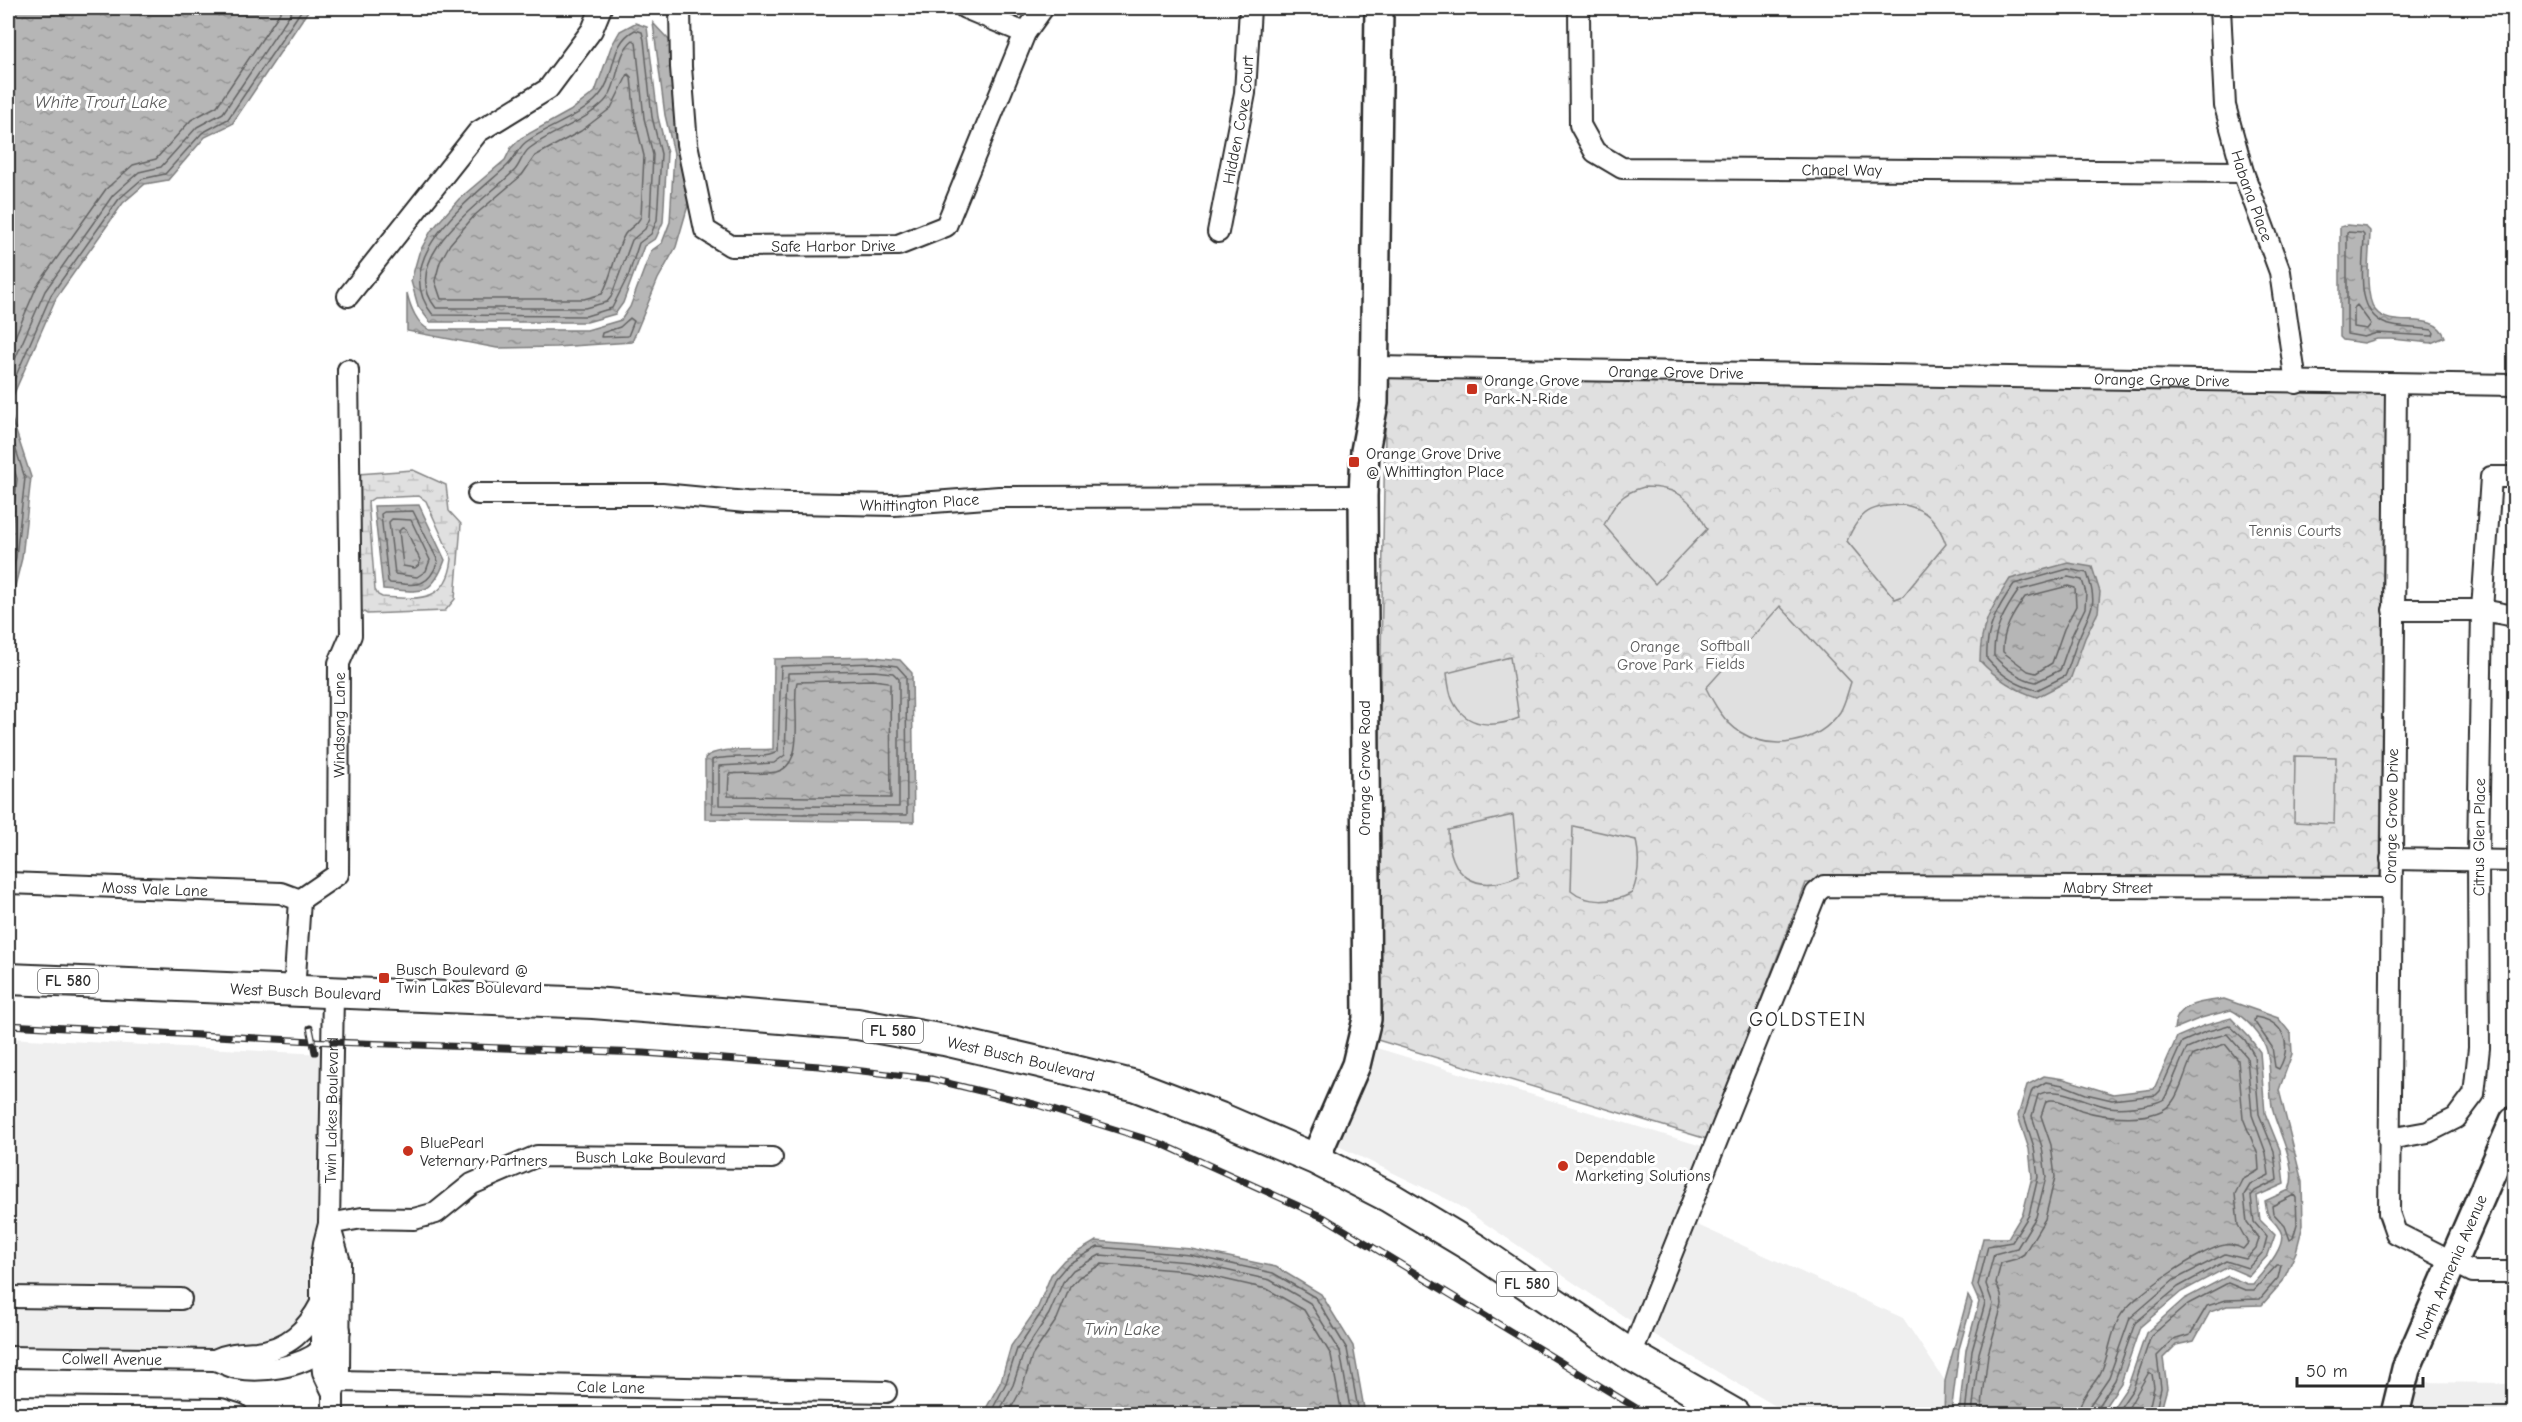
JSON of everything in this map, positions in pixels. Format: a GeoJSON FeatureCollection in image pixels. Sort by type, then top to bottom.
{"type":"FeatureCollection","features":[{"type":"Feature","properties":{"kind":"main road","name":"West Busch Boulevard"},"geometry":{"type":"LineString","coordinates":[[8,979],[593,1004],[857,1024],[945,1040],[1136,1086],[1220,1118],[1315,1159],[1389,1197],[1474,1248],[1631,1355],[1734,1414]]}},
{"type":"Feature","properties":{"kind":"street"},"geometry":{"type":"LineString","coordinates":[[348,296],[478,132],[548,89],[592,30],[601,8]]}},
{"type":"Feature","properties":{"kind":"street","name":"Safe Harbor Drive"},"geometry":{"type":"LineString","coordinates":[[680,8],[681,67],[687,144],[705,230],[731,246],[898,244],[946,226],[1025,33],[1043,8]]}},
{"type":"Feature","properties":{"kind":"street"},"geometry":{"type":"LineString","coordinates":[[965,8],[1025,33]]}},
{"type":"Feature","properties":{"kind":"street","name":"Hidden Cove Court"},"geometry":{"type":"LineString","coordinates":[[1218,232],[1245,93],[1250,8]]}},
{"type":"Feature","properties":{"kind":"street"},"geometry":{"type":"LineString","coordinates":[[1374,368],[1378,8]]}},
{"type":"Feature","properties":{"kind":"street","name":"Chapel Way"},"geometry":{"type":"LineString","coordinates":[[1579,8],[1580,125],[1595,152],[1622,168],[2243,172]]}},
{"type":"Feature","properties":{"kind":"street","name":"Habana Place"},"geometry":{"type":"LineString","coordinates":[[2220,8],[2225,106],[2243,172],[2280,272],[2296,383]]}},
{"type":"Feature","properties":{"kind":"street","name":"Orange Grove Drive"},"geometry":{"type":"LineString","coordinates":[[1374,368],[2396,384],[2389,1213],[2396,1233],[2473,1272],[2514,1272]]}},
{"type":"Feature","properties":{"kind":"street","name":"Orange Grove Road"},"geometry":{"type":"LineString","coordinates":[[1315,1159],[1356,1065],[1367,1019],[1362,496],[1365,452],[1374,403],[1374,368]]}},
{"type":"Feature","properties":{"kind":"street","name":"Windsong Lane"},"geometry":{"type":"LineString","coordinates":[[300,900],[338,874],[339,663],[351,635],[348,370]]}},
{"type":"Feature","properties":{"kind":"street"},"geometry":{"type":"LineString","coordinates":[[2396,384],[2514,385]]}},
{"type":"Feature","properties":{"kind":"street","name":"Citrus Glen Place"},"geometry":{"type":"LineString","coordinates":[[2389,1139],[2428,1132],[2456,1118],[2474,1094],[2479,1048],[2478,859],[2482,610],[2491,477],[2514,477]]}},
{"type":"Feature","properties":{"kind":"street","name":"Whittington Place"},"geometry":{"type":"LineString","coordinates":[[478,494],[662,494],[746,502],[894,505],[999,497],[1362,496]]}},
{"type":"Feature","properties":{"kind":"street"},"geometry":{"type":"LineString","coordinates":[[2393,610],[2482,610],[2514,616]]}},
{"type":"Feature","properties":{"kind":"street"},"geometry":{"type":"LineString","coordinates":[[2391,859],[2514,861]]}},
{"type":"Feature","properties":{"kind":"street","name":"Moss Vale Lane"},"geometry":{"type":"LineString","coordinates":[[8,883],[281,893],[300,900]]}},
{"type":"Feature","properties":{"kind":"street","name":"Mabry Street"},"geometry":{"type":"LineString","coordinates":[[1631,1355],[1816,893],[1824,886],[2390,888]]}},
{"type":"Feature","properties":{"kind":"street"},"geometry":{"type":"LineString","coordinates":[[294,992],[300,900]]}},
{"type":"Feature","properties":{"kind":"street","name":"Twin Lakes Boulevard"},"geometry":{"type":"LineString","coordinates":[[333,994],[329,1224],[321,1263],[321,1351],[323,1372],[335,1387]]}},
{"type":"Feature","properties":{"kind":"street","name":"North Armenia Avenue"},"geometry":{"type":"LineString","coordinates":[[2395,1414],[2406,1369],[2514,1121]]}},
{"type":"Feature","properties":{"kind":"street","name":"Busch Lake Boulevard"},"geometry":{"type":"LineString","coordinates":[[329,1224],[362,1218],[414,1219],[436,1213],[472,1184],[537,1156],[772,1158]]}},
{"type":"Feature","properties":{"kind":"street","name":"Twin Lakes Boulevard"},"geometry":{"type":"LineString","coordinates":[[329,1224],[340,1262],[340,1330],[333,1414]]}},
{"type":"Feature","properties":{"kind":"street"},"geometry":{"type":"LineString","coordinates":[[8,1297],[182,1299]]}},
{"type":"Feature","properties":{"kind":"street","name":"Colwell Avenue"},"geometry":{"type":"LineString","coordinates":[[214,1360],[229,1353],[269,1350],[290,1341],[309,1325],[321,1302]]}},
{"type":"Feature","properties":{"kind":"street","name":"Colwell Avenue"},"geometry":{"type":"LineString","coordinates":[[8,1357],[214,1360],[237,1368],[270,1368],[288,1366],[306,1360],[321,1351],[340,1330]]}},
{"type":"Feature","properties":{"kind":"street","name":"Cale Lane"},"geometry":{"type":"LineString","coordinates":[[335,1387],[886,1392]]}},
{"type":"Feature","properties":{"kind":"street"},"geometry":{"type":"LineString","coordinates":[[8,1407],[221,1409],[237,1414]]}},
{"type":"Feature","properties":{"kind":"shaded area"},"geometry":{"type":"Polygon","coordinates":[[[8,1038],[323,1054],[318,1219],[320,1225],[313,1300],[295,1326],[267,1340],[215,1349],[209,1347],[208,1350],[8,1347],[8,1307],[190,1308],[190,1289],[8,1287],[8,1038]]]}},
{"type":"Feature","properties":{"kind":"shaded area"},"geometry":{"type":"Polygon","coordinates":[[[1370,1046],[1705,1147],[1634,1323],[1453,1202],[1332,1143],[1370,1046]]]}},
{"type":"Feature","properties":{"kind":"shaded area"},"geometry":{"type":"Polygon","coordinates":[[[1693,1223],[1903,1318],[1945,1381],[1944,1414],[1789,1414],[1650,1332],[1693,1223]]]}},
{"type":"Feature","properties":{"kind":"shaded area"},"geometry":{"type":"Polygon","coordinates":[[[2411,1382],[2510,1383],[2510,1414],[2403,1414],[2411,1382]]]}},
{"type":"Feature","properties":{"kind":"green space","name":"Orange Grove Park"},"geometry":{"type":"Polygon","coordinates":[[[1386,378],[2385,392],[2380,881],[1806,883],[1707,1139],[1374,1039],[1386,378]]]}},
{"type":"Feature","properties":{"kind":"green space"},"geometry":{"type":"Polygon","coordinates":[[[413,470],[446,485],[449,511],[461,524],[455,599],[445,611],[367,614],[359,609],[358,474],[413,470]],[[419,496],[374,498],[368,502],[375,590],[382,597],[428,596],[444,584],[449,574],[452,559],[426,501],[419,496]]]}},
{"type":"Feature","properties":{"kind":"green space"},"geometry":{"type":"Polygon","coordinates":[[[1644,487],[1666,489],[1683,497],[1696,510],[1707,529],[1655,584],[1604,525],[1619,500],[1636,489],[1644,487]]]}},
{"type":"Feature","properties":{"kind":"green space"},"geometry":{"type":"Polygon","coordinates":[[[1905,505],[1920,510],[1931,518],[1936,523],[1946,544],[1903,596],[1895,599],[1847,541],[1857,522],[1868,511],[1884,506],[1905,505]]]}},
{"type":"Feature","properties":{"kind":"green space"},"geometry":{"type":"Polygon","coordinates":[[[1780,606],[1851,682],[1842,709],[1831,723],[1807,738],[1780,743],[1753,738],[1734,728],[1720,712],[1706,688],[1780,606]]]}},
{"type":"Feature","properties":{"kind":"green space"},"geometry":{"type":"Polygon","coordinates":[[[1510,657],[1519,718],[1491,724],[1473,721],[1465,716],[1452,698],[1447,673],[1510,657]]]}},
{"type":"Feature","properties":{"kind":"green space"},"geometry":{"type":"Polygon","coordinates":[[[2295,756],[2336,757],[2334,824],[2294,822],[2295,756]]]}},
{"type":"Feature","properties":{"kind":"green space"},"geometry":{"type":"Polygon","coordinates":[[[1513,815],[1519,876],[1489,883],[1467,878],[1453,860],[1448,830],[1513,815]]]}},
{"type":"Feature","properties":{"kind":"green space"},"geometry":{"type":"Polygon","coordinates":[[[1573,826],[1636,840],[1638,867],[1632,893],[1617,899],[1600,901],[1584,898],[1571,891],[1573,826]]]}},
{"type":"Feature","properties":{"kind":"water","name":"White Trout Lake"},"geometry":{"type":"Polygon","coordinates":[[[8,8],[310,8],[232,124],[205,137],[168,180],[145,184],[123,203],[56,298],[8,407],[8,8]]]}},
{"type":"Feature","properties":{"kind":"water"},"geometry":{"type":"Polygon","coordinates":[[[635,23],[647,27],[658,117],[667,153],[663,222],[656,238],[644,246],[623,303],[615,314],[587,322],[430,322],[418,306],[411,281],[419,253],[431,231],[459,199],[505,160],[511,148],[521,138],[570,111],[595,92],[611,47],[620,31],[635,23]]]}},
{"type":"Feature","properties":{"kind":"water"},"geometry":{"type":"Polygon","coordinates":[[[653,23],[669,40],[678,81],[689,202],[676,247],[658,279],[632,342],[497,348],[407,331],[407,293],[418,320],[430,330],[587,330],[621,320],[630,307],[651,251],[662,243],[670,222],[674,153],[665,115],[653,23]]]}},
{"type":"Feature","properties":{"kind":"water"},"geometry":{"type":"Polygon","coordinates":[[[2347,225],[2366,227],[2370,231],[2368,283],[2371,303],[2375,310],[2382,316],[2392,319],[2432,324],[2440,328],[2445,337],[2431,343],[2377,339],[2364,343],[2343,340],[2340,337],[2340,227],[2347,225]]]}},
{"type":"Feature","properties":{"kind":"water"},"geometry":{"type":"Polygon","coordinates":[[[8,407],[31,477],[22,558],[8,614],[8,407]]]}},
{"type":"Feature","properties":{"kind":"water"},"geometry":{"type":"Polygon","coordinates":[[[419,505],[445,560],[440,573],[429,587],[422,590],[383,589],[374,506],[419,505]]]}},
{"type":"Feature","properties":{"kind":"water"},"geometry":{"type":"Polygon","coordinates":[[[2068,563],[2092,567],[2100,592],[2098,612],[2085,638],[2070,680],[2037,697],[2006,683],[1980,661],[1984,627],[2010,579],[2068,563]]]}},
{"type":"Feature","properties":{"kind":"water"},"geometry":{"type":"Polygon","coordinates":[[[874,657],[900,660],[912,673],[914,822],[705,819],[705,758],[727,750],[773,749],[774,659],[874,657]]]}},
{"type":"Feature","properties":{"kind":"water"},"geometry":{"type":"Polygon","coordinates":[[[2224,999],[2278,1018],[2291,1034],[2292,1054],[2279,1090],[2302,1182],[2303,1225],[2296,1252],[2283,1281],[2262,1305],[2227,1306],[2210,1312],[2194,1341],[2176,1345],[2163,1358],[2167,1388],[2160,1414],[2109,1414],[2128,1386],[2146,1333],[2184,1299],[2228,1276],[2247,1284],[2253,1284],[2268,1266],[2281,1243],[2280,1230],[2269,1216],[2265,1201],[2289,1190],[2291,1171],[2287,1150],[2273,1111],[2265,1045],[2253,1027],[2231,1010],[2201,1018],[2174,1029],[2176,1020],[2185,1008],[2224,999]]]}},
{"type":"Feature","properties":{"kind":"water"},"geometry":{"type":"Polygon","coordinates":[[[2231,1018],[2260,1052],[2265,1113],[2280,1150],[2284,1184],[2257,1196],[2260,1220],[2275,1235],[2268,1255],[2249,1276],[2228,1267],[2181,1292],[2140,1327],[2121,1383],[2100,1414],[1959,1414],[1966,1350],[1979,1302],[1972,1286],[1983,1238],[2008,1238],[2023,1213],[2032,1177],[2029,1149],[2018,1116],[2027,1085],[2044,1076],[2064,1079],[2113,1094],[2154,1089],[2177,1037],[2231,1018]]]}},
{"type":"Feature","properties":{"kind":"water","name":"Twin Lake"},"geometry":{"type":"Polygon","coordinates":[[[1096,1241],[1191,1249],[1276,1267],[1321,1294],[1353,1346],[1365,1414],[983,1414],[1001,1381],[1011,1346],[1038,1307],[1051,1275],[1064,1260],[1096,1241]]]}},
{"type":"Feature","properties":{"kind":"water"},"geometry":{"type":"Polygon","coordinates":[[[1968,1296],[1972,1303],[1959,1349],[1951,1414],[1944,1414],[1945,1381],[1968,1296]]]}},
{"type":"Feature","properties":{"kind":"railway"},"geometry":{"type":"LineString","coordinates":[[8,1025],[332,1042],[644,1053],[819,1066],[931,1079],[1034,1104],[1162,1144],[1325,1218],[1646,1414]]}},
{"type":"Feature","properties":{"kind":"railway"},"geometry":{"type":"LineString","coordinates":[[310,1028],[315,1052]]}},
{"type":"Feature","properties":{"kind":"place","name":"Orange Grove Park-N-Ride"},"geometry":{"type":"Point","coordinates":[1472,389]}},
{"type":"Feature","properties":{"kind":"place","name":"Orange Grove Drive @ Whittington Place"},"geometry":{"type":"Point","coordinates":[1354,462]}},
{"type":"Feature","properties":{"kind":"place","name":"Busch Boulevard @ Twin Lakes Boulevard"},"geometry":{"type":"Point","coordinates":[384,978]}},
{"type":"Feature","properties":{"kind":"place","name":"BluePearl Veternary Partners"},"geometry":{"type":"Point","coordinates":[408,1151]}},
{"type":"Feature","properties":{"kind":"place","name":"Dependable Marketing Solutions"},"geometry":{"type":"Point","coordinates":[1563,1166]}},
{"type":"Feature","properties":{"kind":"district","name":"GOLDSTEIN"},"geometry":{"type":"Point","coordinates":[1808,1019]}},
{"type":"Feature","properties":{"kind":"park label","name":"Tennis Courts"},"geometry":{"type":"Point","coordinates":[2295,530]}},
{"type":"Feature","properties":{"kind":"park label","name":"Softball Fields"},"geometry":{"type":"Point","coordinates":[1725,654]}}]}
